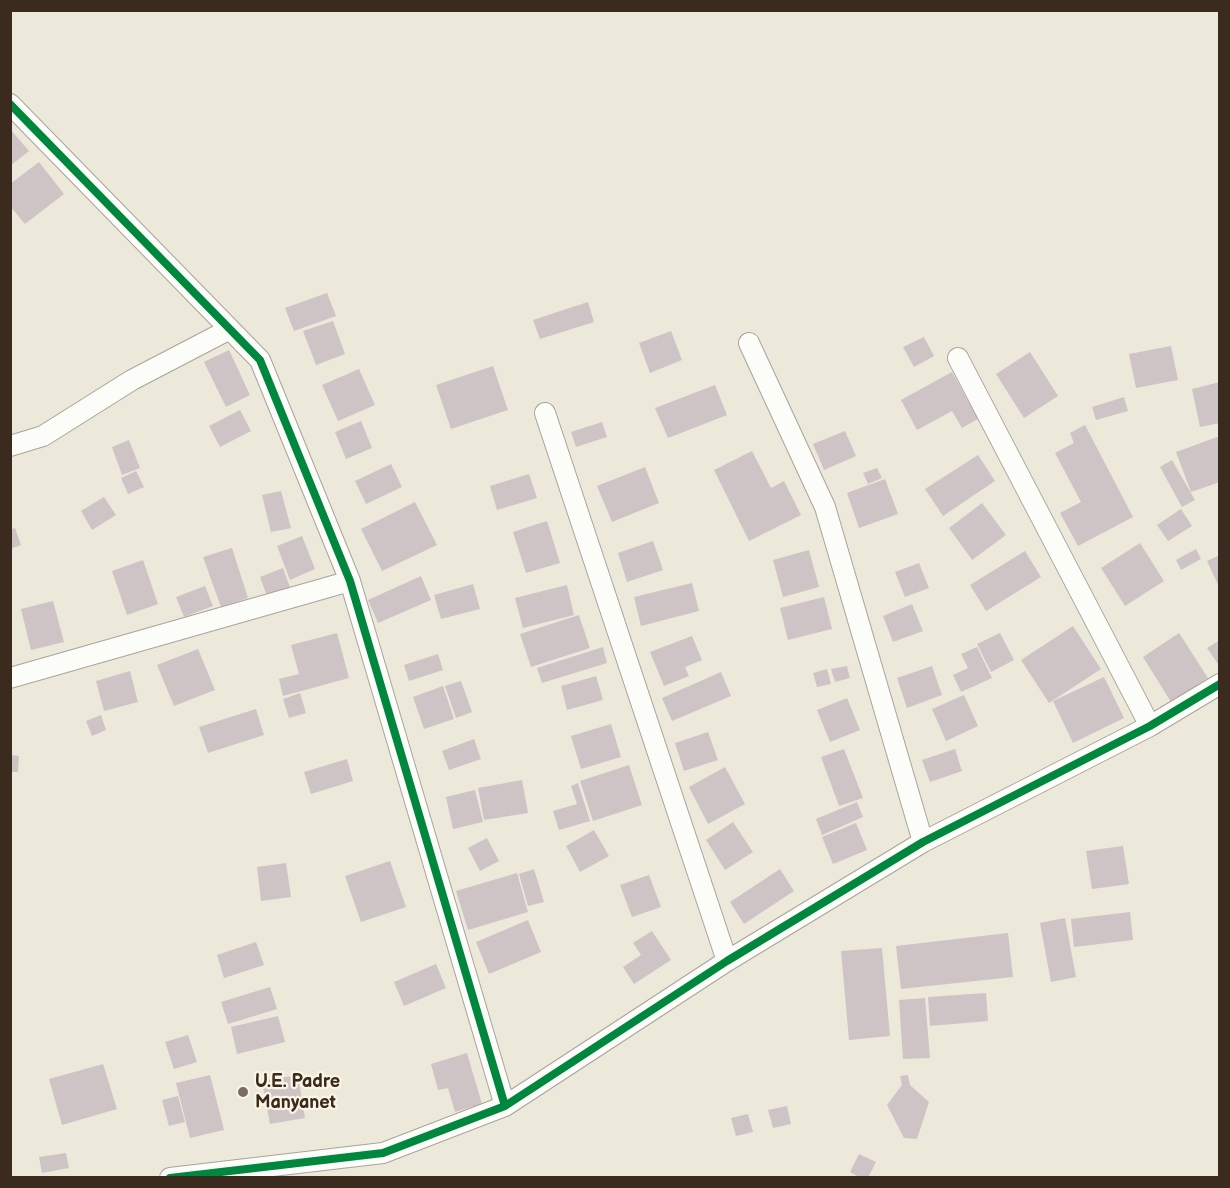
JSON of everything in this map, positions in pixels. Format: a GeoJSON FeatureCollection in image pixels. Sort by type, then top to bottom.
{"type":"FeatureCollection","features":[{"type":"Feature","properties":{"kind":"street"},"geometry":{"type":"LineString","coordinates":[[10,104],[260,360],[350,580],[504,1106]]}},
{"type":"Feature","properties":{"kind":"street"},"geometry":{"type":"LineString","coordinates":[[10,446],[43,436],[132,380],[230,329]]}},
{"type":"Feature","properties":{"kind":"street"},"geometry":{"type":"LineString","coordinates":[[749,343],[825,507],[923,842]]}},
{"type":"Feature","properties":{"kind":"street"},"geometry":{"type":"LineString","coordinates":[[958,358],[1150,726]]}},
{"type":"Feature","properties":{"kind":"street"},"geometry":{"type":"LineString","coordinates":[[544,413],[727,961]]}},
{"type":"Feature","properties":{"kind":"street"},"geometry":{"type":"LineString","coordinates":[[10,678],[350,580]]}},
{"type":"Feature","properties":{"kind":"street"},"geometry":{"type":"LineString","coordinates":[[170,1178],[383,1153],[504,1106],[727,961],[923,842],[1150,726],[1220,684]]}},
{"type":"Feature","properties":{"kind":"building"},"geometry":{"type":"Polygon","coordinates":[[[10,129],[29,151],[10,166],[10,129]]]}},
{"type":"Feature","properties":{"kind":"building"},"geometry":{"type":"Polygon","coordinates":[[[39,162],[64,194],[25,224],[10,206],[10,184],[39,162]]]}},
{"type":"Feature","properties":{"kind":"building"},"geometry":{"type":"Polygon","coordinates":[[[327,293],[336,316],[294,331],[285,308],[327,293]]]}},
{"type":"Feature","properties":{"kind":"building"},"geometry":{"type":"Polygon","coordinates":[[[588,302],[594,322],[540,339],[533,320],[588,302]]]}},
{"type":"Feature","properties":{"kind":"building"},"geometry":{"type":"Polygon","coordinates":[[[333,321],[345,354],[316,365],[303,331],[333,321]]]}},
{"type":"Feature","properties":{"kind":"building"},"geometry":{"type":"Polygon","coordinates":[[[671,331],[682,360],[650,373],[639,343],[671,331]]]}},
{"type":"Feature","properties":{"kind":"building"},"geometry":{"type":"Polygon","coordinates":[[[924,337],[934,356],[914,367],[903,347],[924,337]]]}},
{"type":"Feature","properties":{"kind":"building"},"geometry":{"type":"Polygon","coordinates":[[[1171,346],[1178,380],[1136,388],[1129,354],[1171,346]]]}},
{"type":"Feature","properties":{"kind":"building"},"geometry":{"type":"Polygon","coordinates":[[[229,350],[250,395],[226,407],[204,362],[229,350]]]}},
{"type":"Feature","properties":{"kind":"building"},"geometry":{"type":"Polygon","coordinates":[[[1030,352],[1058,396],[1024,418],[996,374],[1030,352]]]}},
{"type":"Feature","properties":{"kind":"building"},"geometry":{"type":"Polygon","coordinates":[[[493,366],[508,410],[451,429],[436,385],[493,366]]]}},
{"type":"Feature","properties":{"kind":"building"},"geometry":{"type":"Polygon","coordinates":[[[359,369],[375,405],[338,421],[322,385],[359,369]]]}},
{"type":"Feature","properties":{"kind":"building"},"geometry":{"type":"Polygon","coordinates":[[[952,372],[978,419],[962,428],[952,411],[917,430],[901,400],[952,372]]]}},
{"type":"Feature","properties":{"kind":"building"},"geometry":{"type":"Polygon","coordinates":[[[1220,382],[1220,423],[1200,427],[1192,389],[1220,382]]]}},
{"type":"Feature","properties":{"kind":"building"},"geometry":{"type":"Polygon","coordinates":[[[715,385],[727,415],[668,438],[655,408],[715,385]]]}},
{"type":"Feature","properties":{"kind":"building"},"geometry":{"type":"Polygon","coordinates":[[[1124,397],[1128,411],[1096,420],[1092,407],[1124,397]]]}},
{"type":"Feature","properties":{"kind":"building"},"geometry":{"type":"Polygon","coordinates":[[[240,410],[251,431],[220,447],[209,426],[240,410]]]}},
{"type":"Feature","properties":{"kind":"building"},"geometry":{"type":"Polygon","coordinates":[[[361,421],[372,448],[346,459],[335,432],[361,421]]]}},
{"type":"Feature","properties":{"kind":"building"},"geometry":{"type":"Polygon","coordinates":[[[602,422],[607,437],[576,447],[571,432],[602,422]]]}},
{"type":"Feature","properties":{"kind":"building"},"geometry":{"type":"Polygon","coordinates":[[[1085,425],[1133,517],[1078,546],[1060,513],[1081,502],[1055,453],[1074,443],[1070,433],[1085,425]]]}},
{"type":"Feature","properties":{"kind":"building"},"geometry":{"type":"Polygon","coordinates":[[[845,431],[856,456],[824,470],[813,444],[845,431]]]}},
{"type":"Feature","properties":{"kind":"building"},"geometry":{"type":"Polygon","coordinates":[[[1220,436],[1220,482],[1191,492],[1176,452],[1220,436]]]}},
{"type":"Feature","properties":{"kind":"building"},"geometry":{"type":"Polygon","coordinates":[[[129,440],[140,468],[122,475],[112,447],[129,440]]]}},
{"type":"Feature","properties":{"kind":"building"},"geometry":{"type":"Polygon","coordinates":[[[752,451],[771,488],[784,481],[801,515],[749,541],[714,470],[752,451]]]}},
{"type":"Feature","properties":{"kind":"building"},"geometry":{"type":"Polygon","coordinates":[[[978,455],[995,481],[943,516],[925,489],[978,455]]]}},
{"type":"Feature","properties":{"kind":"building"},"geometry":{"type":"Polygon","coordinates":[[[1172,460],[1195,500],[1182,507],[1160,467],[1172,460]]]}},
{"type":"Feature","properties":{"kind":"building"},"geometry":{"type":"Polygon","coordinates":[[[391,464],[402,487],[366,504],[355,481],[391,464]]]}},
{"type":"Feature","properties":{"kind":"building"},"geometry":{"type":"Polygon","coordinates":[[[645,467],[659,503],[612,522],[597,486],[645,467]]]}},
{"type":"Feature","properties":{"kind":"building"},"geometry":{"type":"Polygon","coordinates":[[[877,468],[882,478],[868,484],[863,473],[877,468]]]}},
{"type":"Feature","properties":{"kind":"building"},"geometry":{"type":"Polygon","coordinates":[[[136,471],[144,487],[128,494],[121,478],[136,471]]]}},
{"type":"Feature","properties":{"kind":"building"},"geometry":{"type":"Polygon","coordinates":[[[529,474],[537,498],[497,510],[490,486],[529,474]]]}},
{"type":"Feature","properties":{"kind":"building"},"geometry":{"type":"Polygon","coordinates":[[[885,479],[898,514],[859,528],[847,493],[885,479]]]}},
{"type":"Feature","properties":{"kind":"building"},"geometry":{"type":"Polygon","coordinates":[[[281,491],[291,528],[271,532],[262,495],[281,491]]]}},
{"type":"Feature","properties":{"kind":"building"},"geometry":{"type":"Polygon","coordinates":[[[104,497],[116,515],[92,530],[81,511],[104,497]]]}},
{"type":"Feature","properties":{"kind":"building"},"geometry":{"type":"Polygon","coordinates":[[[415,502],[437,545],[382,571],[361,529],[415,502]]]}},
{"type":"Feature","properties":{"kind":"building"},"geometry":{"type":"Polygon","coordinates":[[[982,503],[1006,535],[972,560],[949,528],[982,503]]]}},
{"type":"Feature","properties":{"kind":"building"},"geometry":{"type":"Polygon","coordinates":[[[1181,509],[1192,526],[1168,541],[1157,525],[1181,509]]]}},
{"type":"Feature","properties":{"kind":"building"},"geometry":{"type":"Polygon","coordinates":[[[547,521],[560,563],[526,573],[513,532],[547,521]]]}},
{"type":"Feature","properties":{"kind":"building"},"geometry":{"type":"Polygon","coordinates":[[[15,528],[21,545],[10,549],[10,530],[15,528]]]}},
{"type":"Feature","properties":{"kind":"building"},"geometry":{"type":"Polygon","coordinates":[[[302,536],[315,569],[290,580],[277,546],[302,536]]]}},
{"type":"Feature","properties":{"kind":"building"},"geometry":{"type":"Polygon","coordinates":[[[653,541],[663,570],[627,582],[618,553],[653,541]]]}},
{"type":"Feature","properties":{"kind":"building"},"geometry":{"type":"Polygon","coordinates":[[[1140,543],[1164,581],[1125,606],[1101,568],[1140,543]]]}},
{"type":"Feature","properties":{"kind":"building"},"geometry":{"type":"Polygon","coordinates":[[[232,548],[248,598],[221,607],[203,557],[232,548]]]}},
{"type":"Feature","properties":{"kind":"building"},"geometry":{"type":"Polygon","coordinates":[[[1196,549],[1201,559],[1181,570],[1176,560],[1196,549]]]}},
{"type":"Feature","properties":{"kind":"building"},"geometry":{"type":"Polygon","coordinates":[[[809,550],[819,587],[783,597],[773,560],[809,550]]]}},
{"type":"Feature","properties":{"kind":"building"},"geometry":{"type":"Polygon","coordinates":[[[1025,551],[1041,577],[986,611],[970,585],[1025,551]]]}},
{"type":"Feature","properties":{"kind":"building"},"geometry":{"type":"Polygon","coordinates":[[[1220,555],[1220,589],[1207,561],[1220,555]]]}},
{"type":"Feature","properties":{"kind":"building"},"geometry":{"type":"Polygon","coordinates":[[[143,560],[158,604],[127,615],[112,571],[143,560]]]}},
{"type":"Feature","properties":{"kind":"building"},"geometry":{"type":"Polygon","coordinates":[[[919,563],[929,588],[905,597],[895,572],[919,563]]]}},
{"type":"Feature","properties":{"kind":"building"},"geometry":{"type":"Polygon","coordinates":[[[283,568],[291,590],[268,599],[260,577],[283,568]]]}},
{"type":"Feature","properties":{"kind":"building"},"geometry":{"type":"Polygon","coordinates":[[[421,576],[431,600],[378,623],[368,600],[421,576]]]}},
{"type":"Feature","properties":{"kind":"building"},"geometry":{"type":"Polygon","coordinates":[[[692,583],[699,611],[641,626],[634,597],[692,583]]]}},
{"type":"Feature","properties":{"kind":"building"},"geometry":{"type":"Polygon","coordinates":[[[473,584],[480,609],[441,619],[434,595],[473,584]]]}},
{"type":"Feature","properties":{"kind":"building"},"geometry":{"type":"Polygon","coordinates":[[[567,585],[574,615],[523,628],[515,598],[567,585]]]}},
{"type":"Feature","properties":{"kind":"building"},"geometry":{"type":"Polygon","coordinates":[[[205,586],[213,606],[184,617],[176,597],[205,586]]]}},
{"type":"Feature","properties":{"kind":"building"},"geometry":{"type":"Polygon","coordinates":[[[824,597],[832,629],[788,640],[780,608],[824,597]]]}},
{"type":"Feature","properties":{"kind":"building"},"geometry":{"type":"Polygon","coordinates":[[[53,601],[64,642],[31,650],[21,609],[53,601]]]}},
{"type":"Feature","properties":{"kind":"building"},"geometry":{"type":"Polygon","coordinates":[[[912,604],[923,631],[893,642],[883,616],[912,604]]]}},
{"type":"Feature","properties":{"kind":"building"},"geometry":{"type":"Polygon","coordinates":[[[579,615],[590,648],[531,667],[520,634],[579,615]]]}},
{"type":"Feature","properties":{"kind":"building"},"geometry":{"type":"Polygon","coordinates":[[[1073,626],[1101,669],[1049,703],[1021,660],[1073,626]]]}},
{"type":"Feature","properties":{"kind":"building"},"geometry":{"type":"Polygon","coordinates":[[[337,633],[349,678],[283,696],[279,679],[299,674],[291,645],[337,633]]]}},
{"type":"Feature","properties":{"kind":"building"},"geometry":{"type":"Polygon","coordinates":[[[1000,633],[1014,660],[991,672],[977,644],[1000,633]]]}},
{"type":"Feature","properties":{"kind":"building"},"geometry":{"type":"Polygon","coordinates":[[[1179,633],[1208,678],[1171,702],[1143,657],[1179,633]]]}},
{"type":"Feature","properties":{"kind":"building"},"geometry":{"type":"Polygon","coordinates":[[[692,636],[702,660],[685,667],[689,676],[664,686],[650,652],[692,636]]]}},
{"type":"Feature","properties":{"kind":"building"},"geometry":{"type":"Polygon","coordinates":[[[1220,640],[1220,667],[1207,648],[1220,640]]]}},
{"type":"Feature","properties":{"kind":"building"},"geometry":{"type":"Polygon","coordinates":[[[603,647],[607,663],[542,683],[537,668],[603,647]]]}},
{"type":"Feature","properties":{"kind":"building"},"geometry":{"type":"Polygon","coordinates":[[[977,647],[992,678],[961,692],[953,675],[968,668],[961,654],[977,647]]]}},
{"type":"Feature","properties":{"kind":"building"},"geometry":{"type":"Polygon","coordinates":[[[198,649],[215,690],[174,706],[157,665],[198,649]]]}},
{"type":"Feature","properties":{"kind":"building"},"geometry":{"type":"Polygon","coordinates":[[[438,654],[443,670],[409,681],[404,665],[438,654]]]}},
{"type":"Feature","properties":{"kind":"building"},"geometry":{"type":"Polygon","coordinates":[[[847,666],[850,678],[835,682],[831,669],[847,666]]]}},
{"type":"Feature","properties":{"kind":"building"},"geometry":{"type":"Polygon","coordinates":[[[932,666],[942,695],[907,708],[897,678],[932,666]]]}},
{"type":"Feature","properties":{"kind":"building"},"geometry":{"type":"Polygon","coordinates":[[[827,669],[831,684],[817,687],[813,673],[827,669]]]}},
{"type":"Feature","properties":{"kind":"building"},"geometry":{"type":"Polygon","coordinates":[[[130,671],[138,702],[104,711],[96,681],[130,671]]]}},
{"type":"Feature","properties":{"kind":"building"},"geometry":{"type":"Polygon","coordinates":[[[721,672],[731,696],[672,721],[662,698],[721,672]]]}},
{"type":"Feature","properties":{"kind":"building"},"geometry":{"type":"Polygon","coordinates":[[[596,676],[603,700],[567,710],[561,686],[596,676]]]}},
{"type":"Feature","properties":{"kind":"building"},"geometry":{"type":"Polygon","coordinates":[[[1104,677],[1124,718],[1073,743],[1053,701],[1104,677]]]}},
{"type":"Feature","properties":{"kind":"building"},"geometry":{"type":"Polygon","coordinates":[[[461,681],[472,712],[456,718],[445,686],[461,681]]]}},
{"type":"Feature","properties":{"kind":"building"},"geometry":{"type":"Polygon","coordinates":[[[443,686],[454,719],[424,729],[413,697],[443,686]]]}},
{"type":"Feature","properties":{"kind":"building"},"geometry":{"type":"Polygon","coordinates":[[[300,693],[306,713],[289,718],[283,699],[300,693]]]}},
{"type":"Feature","properties":{"kind":"building"},"geometry":{"type":"Polygon","coordinates":[[[964,695],[978,726],[946,741],[932,709],[964,695]]]}},
{"type":"Feature","properties":{"kind":"building"},"geometry":{"type":"Polygon","coordinates":[[[847,698],[860,730],[830,742],[817,710],[847,698]]]}},
{"type":"Feature","properties":{"kind":"building"},"geometry":{"type":"Polygon","coordinates":[[[256,709],[264,735],[208,753],[199,727],[256,709]]]}},
{"type":"Feature","properties":{"kind":"building"},"geometry":{"type":"Polygon","coordinates":[[[101,715],[106,730],[92,736],[86,721],[101,715]]]}},
{"type":"Feature","properties":{"kind":"building"},"geometry":{"type":"Polygon","coordinates":[[[611,724],[621,757],[581,769],[571,736],[611,724]]]}},
{"type":"Feature","properties":{"kind":"building"},"geometry":{"type":"Polygon","coordinates":[[[708,732],[718,760],[684,771],[675,743],[708,732]]]}},
{"type":"Feature","properties":{"kind":"building"},"geometry":{"type":"Polygon","coordinates":[[[474,739],[481,759],[449,770],[442,751],[474,739]]]}},
{"type":"Feature","properties":{"kind":"building"},"geometry":{"type":"Polygon","coordinates":[[[844,749],[863,798],[839,806],[821,757],[844,749]]]}},
{"type":"Feature","properties":{"kind":"building"},"geometry":{"type":"Polygon","coordinates":[[[955,749],[962,771],[930,782],[922,760],[955,749]]]}},
{"type":"Feature","properties":{"kind":"building"},"geometry":{"type":"Polygon","coordinates":[[[10,755],[19,756],[18,772],[10,772],[10,755]]]}},
{"type":"Feature","properties":{"kind":"building"},"geometry":{"type":"Polygon","coordinates":[[[347,759],[353,781],[311,794],[304,772],[347,759]]]}},
{"type":"Feature","properties":{"kind":"building"},"geometry":{"type":"Polygon","coordinates":[[[629,765],[642,805],[593,821],[580,781],[629,765]]]}},
{"type":"Feature","properties":{"kind":"building"},"geometry":{"type":"Polygon","coordinates":[[[725,767],[745,804],[708,824],[689,787],[725,767]]]}},
{"type":"Feature","properties":{"kind":"building"},"geometry":{"type":"Polygon","coordinates":[[[522,780],[528,813],[484,820],[478,788],[522,780]]]}},
{"type":"Feature","properties":{"kind":"building"},"geometry":{"type":"Polygon","coordinates":[[[578,783],[590,821],[559,830],[553,811],[577,804],[571,786],[578,783]]]}},
{"type":"Feature","properties":{"kind":"building"},"geometry":{"type":"Polygon","coordinates":[[[475,790],[483,822],[453,829],[446,797],[475,790]]]}},
{"type":"Feature","properties":{"kind":"building"},"geometry":{"type":"Polygon","coordinates":[[[857,802],[863,817],[822,835],[816,819],[857,802]]]}},
{"type":"Feature","properties":{"kind":"building"},"geometry":{"type":"Polygon","coordinates":[[[733,822],[753,852],[725,870],[706,840],[733,822]]]}},
{"type":"Feature","properties":{"kind":"building"},"geometry":{"type":"Polygon","coordinates":[[[856,823],[867,850],[833,864],[822,837],[856,823]]]}},
{"type":"Feature","properties":{"kind":"building"},"geometry":{"type":"Polygon","coordinates":[[[594,830],[609,856],[580,872],[566,846],[594,830]]]}},
{"type":"Feature","properties":{"kind":"building"},"geometry":{"type":"Polygon","coordinates":[[[487,838],[499,861],[480,871],[468,848],[487,838]]]}},
{"type":"Feature","properties":{"kind":"building"},"geometry":{"type":"Polygon","coordinates":[[[1123,846],[1129,884],[1092,889],[1086,851],[1123,846]]]}},
{"type":"Feature","properties":{"kind":"building"},"geometry":{"type":"Polygon","coordinates":[[[390,861],[406,907],[361,922],[345,876],[390,861]]]}},
{"type":"Feature","properties":{"kind":"building"},"geometry":{"type":"Polygon","coordinates":[[[286,863],[291,897],[261,901],[257,867],[286,863]]]}},
{"type":"Feature","properties":{"kind":"building"},"geometry":{"type":"Polygon","coordinates":[[[534,869],[544,902],[528,906],[519,874],[534,869]]]}},
{"type":"Feature","properties":{"kind":"building"},"geometry":{"type":"Polygon","coordinates":[[[780,869],[794,891],[744,924],[730,902],[780,869]]]}},
{"type":"Feature","properties":{"kind":"building"},"geometry":{"type":"Polygon","coordinates":[[[517,873],[528,912],[468,930],[456,891],[517,873]]]}},
{"type":"Feature","properties":{"kind":"building"},"geometry":{"type":"Polygon","coordinates":[[[649,875],[661,907],[632,917],[620,885],[649,875]]]}},
{"type":"Feature","properties":{"kind":"building"},"geometry":{"type":"Polygon","coordinates":[[[1130,912],[1133,940],[1074,947],[1071,919],[1130,912]]]}},
{"type":"Feature","properties":{"kind":"building"},"geometry":{"type":"Polygon","coordinates":[[[1065,918],[1076,977],[1051,982],[1040,923],[1065,918]]]}},
{"type":"Feature","properties":{"kind":"building"},"geometry":{"type":"Polygon","coordinates":[[[528,920],[541,952],[489,974],[476,942],[528,920]]]}},
{"type":"Feature","properties":{"kind":"building"},"geometry":{"type":"Polygon","coordinates":[[[652,931],[671,960],[634,984],[623,967],[641,955],[633,943],[652,931]]]}},
{"type":"Feature","properties":{"kind":"building"},"geometry":{"type":"Polygon","coordinates":[[[1008,933],[1013,977],[901,989],[896,946],[1008,933]]]}},
{"type":"Feature","properties":{"kind":"building"},"geometry":{"type":"Polygon","coordinates":[[[256,942],[264,965],[224,978],[217,955],[256,942]]]}},
{"type":"Feature","properties":{"kind":"building"},"geometry":{"type":"Polygon","coordinates":[[[882,948],[890,1036],[849,1040],[841,951],[882,948]]]}},
{"type":"Feature","properties":{"kind":"building"},"geometry":{"type":"Polygon","coordinates":[[[436,964],[446,988],[404,1006],[394,982],[436,964]]]}},
{"type":"Feature","properties":{"kind":"building"},"geometry":{"type":"Polygon","coordinates":[[[270,987],[277,1009],[228,1024],[221,1002],[270,987]]]}},
{"type":"Feature","properties":{"kind":"building"},"geometry":{"type":"Polygon","coordinates":[[[986,993],[988,1021],[930,1026],[928,997],[986,993]]]}},
{"type":"Feature","properties":{"kind":"building"},"geometry":{"type":"Polygon","coordinates":[[[925,998],[930,1058],[903,1059],[899,1000],[925,998]]]}},
{"type":"Feature","properties":{"kind":"building"},"geometry":{"type":"Polygon","coordinates":[[[278,1016],[285,1042],[237,1054],[231,1027],[278,1016]]]}},
{"type":"Feature","properties":{"kind":"building"},"geometry":{"type":"Polygon","coordinates":[[[188,1035],[197,1062],[174,1069],[165,1042],[188,1035]]]}},
{"type":"Feature","properties":{"kind":"building"},"geometry":{"type":"Polygon","coordinates":[[[467,1053],[482,1104],[455,1112],[448,1088],[438,1090],[431,1064],[467,1053]]]}},
{"type":"Feature","properties":{"kind":"building"},"geometry":{"type":"Polygon","coordinates":[[[103,1064],[117,1109],[62,1125],[49,1079],[103,1064]]]}},
{"type":"Feature","properties":{"kind":"building"},"geometry":{"type":"Polygon","coordinates":[[[210,1075],[224,1130],[190,1138],[176,1083],[210,1075]]]}},
{"type":"Feature","properties":{"kind":"building"},"geometry":{"type":"Polygon","coordinates":[[[298,1075],[305,1118],[270,1124],[262,1081],[298,1075]]]}},
{"type":"Feature","properties":{"kind":"building"},"geometry":{"type":"Polygon","coordinates":[[[908,1075],[910,1085],[929,1102],[917,1139],[904,1138],[887,1105],[902,1085],[900,1076],[908,1075]]]}},
{"type":"Feature","properties":{"kind":"building"},"geometry":{"type":"Polygon","coordinates":[[[178,1096],[185,1122],[169,1126],[162,1100],[178,1096]]]}},
{"type":"Feature","properties":{"kind":"building"},"geometry":{"type":"Polygon","coordinates":[[[787,1106],[791,1124],[773,1128],[768,1110],[787,1106]]]}},
{"type":"Feature","properties":{"kind":"building"},"geometry":{"type":"Polygon","coordinates":[[[748,1114],[753,1132],[736,1136],[731,1118],[748,1114]]]}},
{"type":"Feature","properties":{"kind":"building"},"geometry":{"type":"Polygon","coordinates":[[[66,1153],[69,1168],[42,1173],[39,1157],[66,1153]]]}},
{"type":"Feature","properties":{"kind":"building"},"geometry":{"type":"Polygon","coordinates":[[[859,1154],[876,1162],[868,1178],[861,1178],[850,1172],[859,1154]]]}},
{"type":"Feature","properties":{"kind":"cycle path"},"geometry":{"type":"LineString","coordinates":[[10,104],[260,360],[350,581],[505,1106]]}},
{"type":"Feature","properties":{"kind":"cycle path"},"geometry":{"type":"LineString","coordinates":[[170,1178],[383,1153],[505,1106],[727,961],[923,842],[1150,726],[1220,684]]}},
{"type":"Feature","properties":{"kind":"place","name":"U.E. Padre Manyanet"},"geometry":{"type":"Point","coordinates":[243,1092]}}]}
